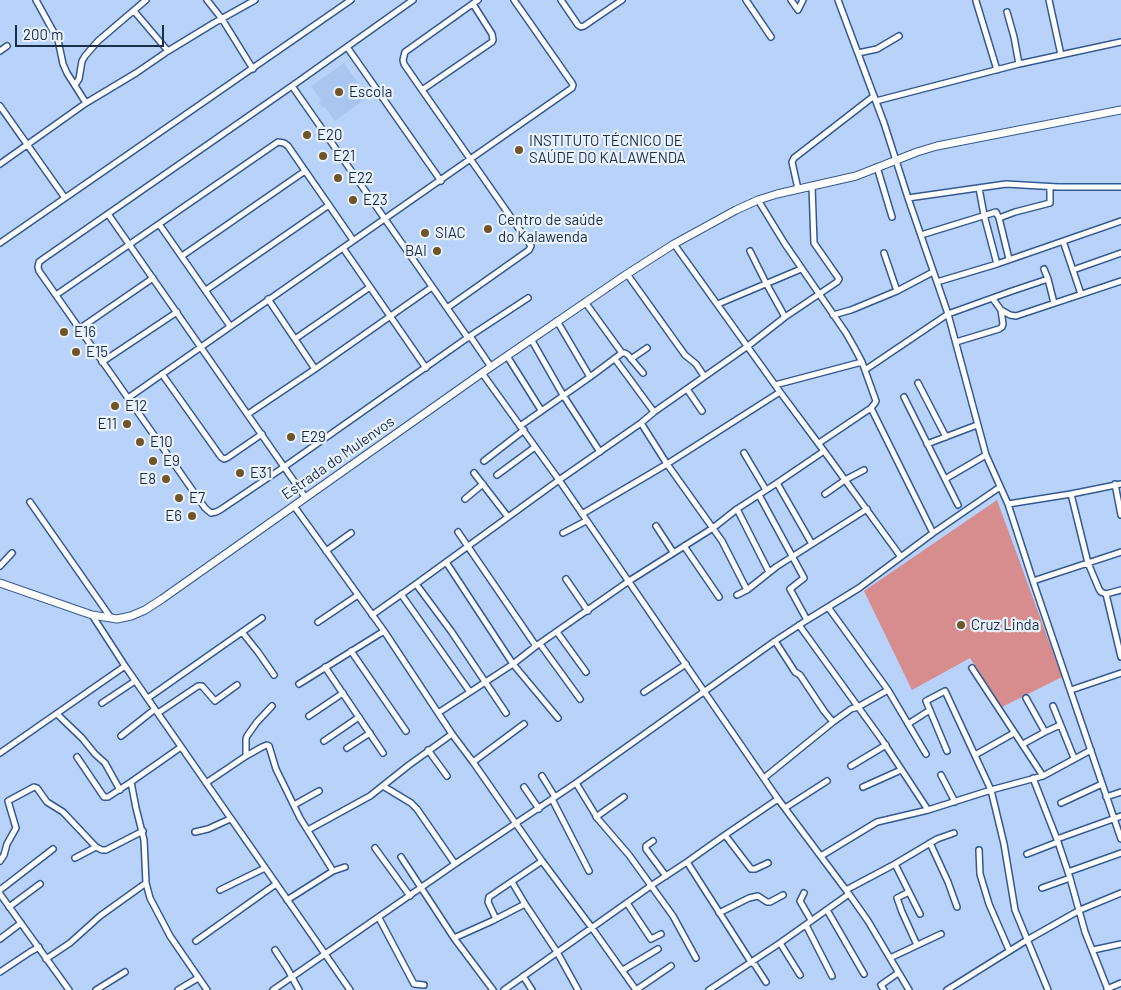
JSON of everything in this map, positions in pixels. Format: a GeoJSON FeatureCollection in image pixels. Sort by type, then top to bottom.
{"type":"FeatureCollection","features":[{"type":"Feature","properties":{"kind":"street"},"geometry":{"type":"LineString","coordinates":[[36,0],[58,40],[67,73],[86,103]]}},
{"type":"Feature","properties":{"kind":"street"},"geometry":{"type":"LineString","coordinates":[[75,85],[79,79],[82,61],[85,56],[98,41],[146,0]]}},
{"type":"Feature","properties":{"kind":"street"},"geometry":{"type":"LineString","coordinates":[[207,0],[222,19],[253,69]]}},
{"type":"Feature","properties":{"kind":"street"},"geometry":{"type":"LineString","coordinates":[[0,164],[86,103],[168,51],[255,0]]}},
{"type":"Feature","properties":{"kind":"street"},"geometry":{"type":"LineString","coordinates":[[0,244],[351,0]]}},
{"type":"Feature","properties":{"kind":"street"},"geometry":{"type":"LineString","coordinates":[[413,0],[39,262],[39,271],[205,508],[211,512],[220,510],[284,467],[469,337],[528,298]]}},
{"type":"Feature","properties":{"kind":"street"},"geometry":{"type":"LineString","coordinates":[[447,308],[529,250],[530,246],[404,64],[403,55],[405,52],[478,0]]}},
{"type":"Feature","properties":{"kind":"street"},"geometry":{"type":"LineString","coordinates":[[128,398],[572,88],[573,85],[514,0]]}},
{"type":"Feature","properties":{"kind":"street"},"geometry":{"type":"LineString","coordinates":[[561,0],[581,27],[622,0]]}},
{"type":"Feature","properties":{"kind":"street"},"geometry":{"type":"LineString","coordinates":[[746,0],[771,37]]}},
{"type":"Feature","properties":{"kind":"street"},"geometry":{"type":"LineString","coordinates":[[792,0],[798,10],[803,0]]}},
{"type":"Feature","properties":{"kind":"street"},"geometry":{"type":"LineString","coordinates":[[838,0],[884,123],[948,314],[986,455],[1008,504],[1121,839]]}},
{"type":"Feature","properties":{"kind":"street"},"geometry":{"type":"LineString","coordinates":[[1050,0],[1061,55]]}},
{"type":"Feature","properties":{"kind":"street"},"geometry":{"type":"LineString","coordinates":[[976,1],[997,70]]}},
{"type":"Feature","properties":{"kind":"street"},"geometry":{"type":"LineString","coordinates":[[422,90],[493,40],[492,34],[472,4]]}},
{"type":"Feature","properties":{"kind":"street"},"geometry":{"type":"LineString","coordinates":[[134,11],[168,51]]}},
{"type":"Feature","properties":{"kind":"street"},"geometry":{"type":"LineString","coordinates":[[1007,12],[1019,64]]}},
{"type":"Feature","properties":{"kind":"street"},"geometry":{"type":"LineString","coordinates":[[858,53],[877,49],[899,36]]}},
{"type":"Feature","properties":{"kind":"street"},"geometry":{"type":"LineString","coordinates":[[798,189],[792,162],[794,158],[875,99],[1019,64],[1121,42]]}},
{"type":"Feature","properties":{"kind":"street"},"geometry":{"type":"LineString","coordinates":[[0,51],[7,46]]}},
{"type":"Feature","properties":{"kind":"street"},"geometry":{"type":"LineString","coordinates":[[347,47],[441,180]]}},
{"type":"Feature","properties":{"kind":"street"},"geometry":{"type":"LineString","coordinates":[[292,86],[432,287],[491,367]]}},
{"type":"Feature","properties":{"kind":"street"},"geometry":{"type":"LineString","coordinates":[[0,106],[64,198]]}},
{"type":"Feature","properties":{"kind":"street","name":"Estrada do Mulenvos"},"geometry":{"type":"LineString","coordinates":[[0,583],[92,615],[126,618],[145,610],[585,302],[674,244],[736,210],[758,200],[798,189],[844,180],[917,152],[952,142],[1121,110]]}},
{"type":"Feature","properties":{"kind":"street"},"geometry":{"type":"LineString","coordinates":[[56,295],[278,142],[284,143],[353,240]]}},
{"type":"Feature","properties":{"kind":"street"},"geometry":{"type":"LineString","coordinates":[[877,167],[892,217]]}},
{"type":"Feature","properties":{"kind":"street"},"geometry":{"type":"LineString","coordinates":[[182,256],[305,171]]}},
{"type":"Feature","properties":{"kind":"street"},"geometry":{"type":"LineString","coordinates":[[908,198],[1006,184],[1050,187],[1121,186]]}},
{"type":"Feature","properties":{"kind":"street"},"geometry":{"type":"LineString","coordinates":[[372,615],[748,346],[785,317],[837,282],[838,279],[814,243],[812,186]]}},
{"type":"Feature","properties":{"kind":"street"},"geometry":{"type":"LineString","coordinates":[[998,218],[1050,202],[1050,187]]}},
{"type":"Feature","properties":{"kind":"street"},"geometry":{"type":"LineString","coordinates":[[979,188],[997,264]]}},
{"type":"Feature","properties":{"kind":"street"},"geometry":{"type":"LineString","coordinates":[[758,200],[801,269],[846,333],[862,362],[876,401],[871,408],[819,443]]}},
{"type":"Feature","properties":{"kind":"street"},"geometry":{"type":"LineString","coordinates":[[206,290],[329,205]]}},
{"type":"Feature","properties":{"kind":"street"},"geometry":{"type":"LineString","coordinates":[[921,235],[994,212],[997,213],[1009,259]]}},
{"type":"Feature","properties":{"kind":"street"},"geometry":{"type":"LineString","coordinates":[[108,214],[305,497]]}},
{"type":"Feature","properties":{"kind":"street"},"geometry":{"type":"LineString","coordinates":[[937,282],[997,264],[1121,221]]}},
{"type":"Feature","properties":{"kind":"street"},"geometry":{"type":"LineString","coordinates":[[159,224],[230,326]]}},
{"type":"Feature","properties":{"kind":"street"},"geometry":{"type":"LineString","coordinates":[[1063,241],[1081,294]]}},
{"type":"Feature","properties":{"kind":"street"},"geometry":{"type":"LineString","coordinates":[[674,244],[901,557]]}},
{"type":"Feature","properties":{"kind":"street"},"geometry":{"type":"LineString","coordinates":[[343,248],[426,368]]}},
{"type":"Feature","properties":{"kind":"street"},"geometry":{"type":"LineString","coordinates":[[750,251],[785,317]]}},
{"type":"Feature","properties":{"kind":"street"},"geometry":{"type":"LineString","coordinates":[[884,253],[897,290]]}},
{"type":"Feature","properties":{"kind":"street"},"geometry":{"type":"LineString","coordinates":[[1073,270],[1121,253]]}},
{"type":"Feature","properties":{"kind":"street"},"geometry":{"type":"LineString","coordinates":[[718,304],[801,269]]}},
{"type":"Feature","properties":{"kind":"street"},"geometry":{"type":"LineString","coordinates":[[1044,269],[1054,303]]}},
{"type":"Feature","properties":{"kind":"street"},"geometry":{"type":"LineString","coordinates":[[833,315],[852,310],[933,272]]}},
{"type":"Feature","properties":{"kind":"street"},"geometry":{"type":"LineString","coordinates":[[627,274],[685,355],[696,364],[704,376]]}},
{"type":"Feature","properties":{"kind":"street"},"geometry":{"type":"LineString","coordinates":[[79,329],[153,278]]}},
{"type":"Feature","properties":{"kind":"street"},"geometry":{"type":"LineString","coordinates":[[865,370],[948,314],[1048,279]]}},
{"type":"Feature","properties":{"kind":"street"},"geometry":{"type":"LineString","coordinates":[[1001,310],[1016,316],[1121,281]]}},
{"type":"Feature","properties":{"kind":"street"},"geometry":{"type":"LineString","coordinates":[[295,339],[370,287]]}},
{"type":"Feature","properties":{"kind":"street"},"geometry":{"type":"LineString","coordinates":[[248,414],[432,287]]}},
{"type":"Feature","properties":{"kind":"street"},"geometry":{"type":"LineString","coordinates":[[956,342],[1002,327],[1001,310],[993,298]]}},
{"type":"Feature","properties":{"kind":"street"},"geometry":{"type":"LineString","coordinates":[[268,300],[315,369]]}},
{"type":"Feature","properties":{"kind":"street"},"geometry":{"type":"LineString","coordinates":[[585,302],[622,352],[631,359],[642,373]]}},
{"type":"Feature","properties":{"kind":"street"},"geometry":{"type":"LineString","coordinates":[[102,362],[177,312]]}},
{"type":"Feature","properties":{"kind":"street"},"geometry":{"type":"LineString","coordinates":[[557,321],[590,377]]}},
{"type":"Feature","properties":{"kind":"street"},"geometry":{"type":"LineString","coordinates":[[531,339],[563,395],[600,452]]}},
{"type":"Feature","properties":{"kind":"street"},"geometry":{"type":"LineString","coordinates":[[631,359],[647,348]]}},
{"type":"Feature","properties":{"kind":"street"},"geometry":{"type":"LineString","coordinates":[[484,461],[541,410],[590,377],[622,352]]}},
{"type":"Feature","properties":{"kind":"street"},"geometry":{"type":"LineString","coordinates":[[507,356],[541,410]]}},
{"type":"Feature","properties":{"kind":"street"},"geometry":{"type":"LineString","coordinates":[[615,359],[654,412]]}},
{"type":"Feature","properties":{"kind":"street"},"geometry":{"type":"LineString","coordinates":[[775,385],[862,362]]}},
{"type":"Feature","properties":{"kind":"street"},"geometry":{"type":"LineString","coordinates":[[482,373],[559,480],[778,799],[868,921],[909,990]]}},
{"type":"Feature","properties":{"kind":"street"},"geometry":{"type":"LineString","coordinates":[[162,374],[224,459],[262,434]]}},
{"type":"Feature","properties":{"kind":"street"},"geometry":{"type":"LineString","coordinates":[[918,383],[946,437]]}},
{"type":"Feature","properties":{"kind":"street"},"geometry":{"type":"LineString","coordinates":[[688,389],[702,411]]}},
{"type":"Feature","properties":{"kind":"street"},"geometry":{"type":"LineString","coordinates":[[582,514],[667,464],[780,392]]}},
{"type":"Feature","properties":{"kind":"street"},"geometry":{"type":"LineString","coordinates":[[904,397],[958,506]]}},
{"type":"Feature","properties":{"kind":"street"},"geometry":{"type":"LineString","coordinates":[[871,408],[933,533]]}},
{"type":"Feature","properties":{"kind":"street"},"geometry":{"type":"LineString","coordinates":[[641,423],[667,464],[722,541],[746,590]]}},
{"type":"Feature","properties":{"kind":"street"},"geometry":{"type":"LineString","coordinates":[[927,444],[977,425]]}},
{"type":"Feature","properties":{"kind":"street"},"geometry":{"type":"LineString","coordinates":[[497,475],[535,447]]}},
{"type":"Feature","properties":{"kind":"street"},"geometry":{"type":"LineString","coordinates":[[438,713],[513,664],[629,581],[713,528],[737,509],[824,450]]}},
{"type":"Feature","properties":{"kind":"street"},"geometry":{"type":"LineString","coordinates":[[744,453],[766,490]]}},
{"type":"Feature","properties":{"kind":"street"},"geometry":{"type":"LineString","coordinates":[[945,479],[986,455]]}},
{"type":"Feature","properties":{"kind":"street"},"geometry":{"type":"LineString","coordinates":[[825,494],[864,470]]}},
{"type":"Feature","properties":{"kind":"street"},"geometry":{"type":"LineString","coordinates":[[474,473],[508,517]]}},
{"type":"Feature","properties":{"kind":"street"},"geometry":{"type":"LineString","coordinates":[[777,483],[812,544]]}},
{"type":"Feature","properties":{"kind":"street"},"geometry":{"type":"LineString","coordinates":[[465,499],[483,484]]}},
{"type":"Feature","properties":{"kind":"street"},"geometry":{"type":"LineString","coordinates":[[1114,484],[1121,515]]}},
{"type":"Feature","properties":{"kind":"street"},"geometry":{"type":"LineString","coordinates":[[1008,504],[1121,484]]}},
{"type":"Feature","properties":{"kind":"street"},"geometry":{"type":"LineString","coordinates":[[273,990],[576,783],[775,641],[859,588],[933,533],[1000,487]]}},
{"type":"Feature","properties":{"kind":"street"},"geometry":{"type":"LineString","coordinates":[[1071,494],[1088,563],[1100,592],[1106,594],[1121,590]]}},
{"type":"Feature","properties":{"kind":"street"},"geometry":{"type":"LineString","coordinates":[[759,495],[804,578],[791,587],[790,590],[808,620]]}},
{"type":"Feature","properties":{"kind":"street"},"geometry":{"type":"LineString","coordinates":[[30,502],[111,618]]}},
{"type":"Feature","properties":{"kind":"street"},"geometry":{"type":"LineString","coordinates":[[294,506],[384,631],[452,734],[636,990],[671,966]]}},
{"type":"Feature","properties":{"kind":"street"},"geometry":{"type":"LineString","coordinates":[[737,509],[769,572]]}},
{"type":"Feature","properties":{"kind":"street"},"geometry":{"type":"LineString","coordinates":[[737,595],[792,556],[867,509]]}},
{"type":"Feature","properties":{"kind":"street"},"geometry":{"type":"LineString","coordinates":[[563,533],[586,521]]}},
{"type":"Feature","properties":{"kind":"street"},"geometry":{"type":"LineString","coordinates":[[656,526],[673,552]]}},
{"type":"Feature","properties":{"kind":"street"},"geometry":{"type":"LineString","coordinates":[[458,532],[538,645],[580,698]]}},
{"type":"Feature","properties":{"kind":"street"},"geometry":{"type":"LineString","coordinates":[[326,551],[351,533]]}},
{"type":"Feature","properties":{"kind":"street"},"geometry":{"type":"LineString","coordinates":[[684,546],[719,597]]}},
{"type":"Feature","properties":{"kind":"street"},"geometry":{"type":"LineString","coordinates":[[1033,581],[1121,552]]}},
{"type":"Feature","properties":{"kind":"street"},"geometry":{"type":"LineString","coordinates":[[0,566],[12,553]]}},
{"type":"Feature","properties":{"kind":"street"},"geometry":{"type":"LineString","coordinates":[[446,562],[513,664],[558,718]]}},
{"type":"Feature","properties":{"kind":"street"},"geometry":{"type":"LineString","coordinates":[[566,579],[588,611]]}},
{"type":"Feature","properties":{"kind":"street"},"geometry":{"type":"LineString","coordinates":[[416,584],[451,631],[506,713]]}},
{"type":"Feature","properties":{"kind":"street"},"geometry":{"type":"LineString","coordinates":[[400,594],[470,692]]}},
{"type":"Feature","properties":{"kind":"street"},"geometry":{"type":"LineString","coordinates":[[1106,594],[1118,634],[1121,657]]}},
{"type":"Feature","properties":{"kind":"street"},"geometry":{"type":"LineString","coordinates":[[318,622],[358,595]]}},
{"type":"Feature","properties":{"kind":"street"},"geometry":{"type":"LineString","coordinates":[[828,607],[888,690],[926,754]]}},
{"type":"Feature","properties":{"kind":"street"},"geometry":{"type":"LineString","coordinates":[[92,615],[230,819],[350,990]]}},
{"type":"Feature","properties":{"kind":"street"},"geometry":{"type":"LineString","coordinates":[[148,698],[262,618]]}},
{"type":"Feature","properties":{"kind":"street"},"geometry":{"type":"LineString","coordinates":[[1113,622],[1121,620]]}},
{"type":"Feature","properties":{"kind":"street"},"geometry":{"type":"LineString","coordinates":[[799,625],[886,745],[928,810]]}},
{"type":"Feature","properties":{"kind":"street"},"geometry":{"type":"LineString","coordinates":[[299,684],[384,631]]}},
{"type":"Feature","properties":{"kind":"street"},"geometry":{"type":"LineString","coordinates":[[242,632],[274,675]]}},
{"type":"Feature","properties":{"kind":"street"},"geometry":{"type":"LineString","coordinates":[[556,632],[586,672]]}},
{"type":"Feature","properties":{"kind":"street"},"geometry":{"type":"LineString","coordinates":[[775,641],[795,672],[800,675],[833,722]]}},
{"type":"Feature","properties":{"kind":"street"},"geometry":{"type":"LineString","coordinates":[[351,651],[406,731]]}},
{"type":"Feature","properties":{"kind":"street"},"geometry":{"type":"LineString","coordinates":[[644,692],[686,664]]}},
{"type":"Feature","properties":{"kind":"street"},"geometry":{"type":"LineString","coordinates":[[0,753],[125,666]]}},
{"type":"Feature","properties":{"kind":"street"},"geometry":{"type":"LineString","coordinates":[[325,667],[383,753]]}},
{"type":"Feature","properties":{"kind":"street"},"geometry":{"type":"LineString","coordinates":[[972,668],[1043,776]]}},
{"type":"Feature","properties":{"kind":"street"},"geometry":{"type":"LineString","coordinates":[[1071,690],[1121,673]]}},
{"type":"Feature","properties":{"kind":"street"},"geometry":{"type":"LineString","coordinates":[[102,703],[135,680]]}},
{"type":"Feature","properties":{"kind":"street"},"geometry":{"type":"LineString","coordinates":[[121,736],[198,686],[202,686],[216,700],[237,685]]}},
{"type":"Feature","properties":{"kind":"street"},"geometry":{"type":"LineString","coordinates":[[764,778],[851,709],[888,690]]}},
{"type":"Feature","properties":{"kind":"street"},"geometry":{"type":"LineString","coordinates":[[948,751],[926,702],[946,691],[991,790],[1004,844],[1012,900],[1026,940],[1048,990]]}},
{"type":"Feature","properties":{"kind":"street"},"geometry":{"type":"LineString","coordinates":[[309,716],[343,693]]}},
{"type":"Feature","properties":{"kind":"street"},"geometry":{"type":"LineString","coordinates":[[1026,698],[1045,732]]}},
{"type":"Feature","properties":{"kind":"street"},"geometry":{"type":"LineString","coordinates":[[246,756],[247,736],[272,706]]}},
{"type":"Feature","properties":{"kind":"street"},"geometry":{"type":"LineString","coordinates":[[1053,706],[1074,758]]}},
{"type":"Feature","properties":{"kind":"street"},"geometry":{"type":"LineString","coordinates":[[908,724],[930,710]]}},
{"type":"Feature","properties":{"kind":"street"},"geometry":{"type":"LineString","coordinates":[[57,714],[105,763],[120,790]]}},
{"type":"Feature","properties":{"kind":"street"},"geometry":{"type":"LineString","coordinates":[[324,741],[359,716]]}},
{"type":"Feature","properties":{"kind":"street"},"geometry":{"type":"LineString","coordinates":[[473,762],[524,724]]}},
{"type":"Feature","properties":{"kind":"street"},"geometry":{"type":"LineString","coordinates":[[1023,744],[1060,725]]}},
{"type":"Feature","properties":{"kind":"street"},"geometry":{"type":"LineString","coordinates":[[348,748],[370,733]]}},
{"type":"Feature","properties":{"kind":"street"},"geometry":{"type":"LineString","coordinates":[[975,755],[1014,733]]}},
{"type":"Feature","properties":{"kind":"street"},"geometry":{"type":"LineString","coordinates":[[308,830],[362,801],[452,734]]}},
{"type":"Feature","properties":{"kind":"street"},"geometry":{"type":"LineString","coordinates":[[206,782],[246,756],[266,745],[269,746],[276,769],[300,818],[333,872]]}},
{"type":"Feature","properties":{"kind":"street"},"geometry":{"type":"LineString","coordinates":[[851,766],[886,745]]}},
{"type":"Feature","properties":{"kind":"street"},"geometry":{"type":"LineString","coordinates":[[77,758],[104,797],[108,797],[181,747]]}},
{"type":"Feature","properties":{"kind":"street"},"geometry":{"type":"LineString","coordinates":[[428,750],[447,776]]}},
{"type":"Feature","properties":{"kind":"street"},"geometry":{"type":"LineString","coordinates":[[821,856],[877,822],[928,810],[1043,776],[1091,750]]}},
{"type":"Feature","properties":{"kind":"street"},"geometry":{"type":"LineString","coordinates":[[863,787],[901,770]]}},
{"type":"Feature","properties":{"kind":"street"},"geometry":{"type":"LineString","coordinates":[[941,775],[954,802]]}},
{"type":"Feature","properties":{"kind":"street"},"geometry":{"type":"LineString","coordinates":[[542,776],[589,871]]}},
{"type":"Feature","properties":{"kind":"street"},"geometry":{"type":"LineString","coordinates":[[1033,778],[1069,875],[1086,932],[1108,989],[1121,983]]}},
{"type":"Feature","properties":{"kind":"street"},"geometry":{"type":"LineString","coordinates":[[785,808],[827,781]]}},
{"type":"Feature","properties":{"kind":"street"},"geometry":{"type":"LineString","coordinates":[[131,782],[143,831],[146,883],[153,904],[170,936],[207,990]]}},
{"type":"Feature","properties":{"kind":"street"},"geometry":{"type":"LineString","coordinates":[[576,783],[596,816],[652,885],[676,921],[696,958]]}},
{"type":"Feature","properties":{"kind":"street"},"geometry":{"type":"LineString","coordinates":[[1061,803],[1102,784]]}},
{"type":"Feature","properties":{"kind":"street"},"geometry":{"type":"LineString","coordinates":[[384,786],[417,809],[455,864]]}},
{"type":"Feature","properties":{"kind":"street"},"geometry":{"type":"LineString","coordinates":[[0,861],[16,828],[8,801],[34,787],[37,788],[47,802],[63,812],[96,847],[102,850],[106,850],[143,831]]}},
{"type":"Feature","properties":{"kind":"street"},"geometry":{"type":"LineString","coordinates":[[524,787],[539,808]]}},
{"type":"Feature","properties":{"kind":"street"},"geometry":{"type":"LineString","coordinates":[[294,805],[318,791]]}},
{"type":"Feature","properties":{"kind":"street"},"geometry":{"type":"LineString","coordinates":[[1106,797],[1121,792]]}},
{"type":"Feature","properties":{"kind":"street"},"geometry":{"type":"LineString","coordinates":[[596,816],[624,797]]}},
{"type":"Feature","properties":{"kind":"street"},"geometry":{"type":"LineString","coordinates":[[504,990],[652,885],[778,799]]}},
{"type":"Feature","properties":{"kind":"street"},"geometry":{"type":"LineString","coordinates":[[1027,854],[1121,816]]}},
{"type":"Feature","properties":{"kind":"street"},"geometry":{"type":"LineString","coordinates":[[195,832],[208,829],[230,819]]}},
{"type":"Feature","properties":{"kind":"street"},"geometry":{"type":"LineString","coordinates":[[709,990],[806,925],[847,892],[930,843],[954,833]]}},
{"type":"Feature","properties":{"kind":"street"},"geometry":{"type":"LineString","coordinates":[[725,835],[751,869],[768,863]]}},
{"type":"Feature","properties":{"kind":"street"},"geometry":{"type":"LineString","coordinates":[[653,841],[646,846],[646,849],[666,876]]}},
{"type":"Feature","properties":{"kind":"street"},"geometry":{"type":"LineString","coordinates":[[930,843],[948,882],[956,907]]}},
{"type":"Feature","properties":{"kind":"street"},"geometry":{"type":"LineString","coordinates":[[75,858],[96,847]]}},
{"type":"Feature","properties":{"kind":"street"},"geometry":{"type":"LineString","coordinates":[[375,848],[410,896]]}},
{"type":"Feature","properties":{"kind":"street"},"geometry":{"type":"LineString","coordinates":[[0,890],[53,849]]}},
{"type":"Feature","properties":{"kind":"street"},"geometry":{"type":"LineString","coordinates":[[979,850],[979,867],[987,896],[1009,950]]}},
{"type":"Feature","properties":{"kind":"street"},"geometry":{"type":"LineString","coordinates":[[1042,888],[1121,854]]}},
{"type":"Feature","properties":{"kind":"street"},"geometry":{"type":"LineString","coordinates":[[401,857],[454,938],[493,990]]}},
{"type":"Feature","properties":{"kind":"street"},"geometry":{"type":"LineString","coordinates":[[496,919],[488,902],[489,897],[542,861]]}},
{"type":"Feature","properties":{"kind":"street"},"geometry":{"type":"LineString","coordinates":[[687,862],[751,962],[766,982]]}},
{"type":"Feature","properties":{"kind":"street"},"geometry":{"type":"LineString","coordinates":[[895,864],[920,914]]}},
{"type":"Feature","properties":{"kind":"street"},"geometry":{"type":"LineString","coordinates":[[287,900],[333,872],[345,867]]}},
{"type":"Feature","properties":{"kind":"street"},"geometry":{"type":"LineString","coordinates":[[220,890],[265,868]]}},
{"type":"Feature","properties":{"kind":"street"},"geometry":{"type":"LineString","coordinates":[[512,882],[558,952],[578,990]]}},
{"type":"Feature","properties":{"kind":"street"},"geometry":{"type":"LineString","coordinates":[[46,959],[70,943],[100,916],[146,883]]}},
{"type":"Feature","properties":{"kind":"street"},"geometry":{"type":"LineString","coordinates":[[9,907],[40,884]]}},
{"type":"Feature","properties":{"kind":"street"},"geometry":{"type":"LineString","coordinates":[[196,941],[276,884]]}},
{"type":"Feature","properties":{"kind":"street"},"geometry":{"type":"LineString","coordinates":[[909,892],[897,898],[918,945]]}},
{"type":"Feature","properties":{"kind":"street"},"geometry":{"type":"LineString","coordinates":[[804,893],[800,901],[811,920]]}},
{"type":"Feature","properties":{"kind":"street"},"geometry":{"type":"LineString","coordinates":[[947,990],[1026,940],[1080,910],[1121,893]]}},
{"type":"Feature","properties":{"kind":"street"},"geometry":{"type":"LineString","coordinates":[[0,894],[69,990]]}},
{"type":"Feature","properties":{"kind":"street"},"geometry":{"type":"LineString","coordinates":[[719,913],[749,898],[758,896],[770,902],[783,895]]}},
{"type":"Feature","properties":{"kind":"street"},"geometry":{"type":"LineString","coordinates":[[627,903],[650,938],[652,939],[661,934]]}},
{"type":"Feature","properties":{"kind":"street"},"geometry":{"type":"LineString","coordinates":[[454,938],[525,904]]}},
{"type":"Feature","properties":{"kind":"street"},"geometry":{"type":"LineString","coordinates":[[827,910],[864,974]]}},
{"type":"Feature","properties":{"kind":"street"},"geometry":{"type":"LineString","coordinates":[[379,918],[414,984],[424,985]]}},
{"type":"Feature","properties":{"kind":"street"},"geometry":{"type":"LineString","coordinates":[[0,939],[21,923]]}},
{"type":"Feature","properties":{"kind":"street"},"geometry":{"type":"LineString","coordinates":[[806,925],[832,976]]}},
{"type":"Feature","properties":{"kind":"street"},"geometry":{"type":"LineString","coordinates":[[890,958],[941,934]]}},
{"type":"Feature","properties":{"kind":"street"},"geometry":{"type":"LineString","coordinates":[[780,943],[800,975]]}},
{"type":"Feature","properties":{"kind":"street"},"geometry":{"type":"LineString","coordinates":[[1093,950],[1121,944]]}},
{"type":"Feature","properties":{"kind":"street"},"geometry":{"type":"LineString","coordinates":[[0,972],[38,947]]}},
{"type":"Feature","properties":{"kind":"street"},"geometry":{"type":"LineString","coordinates":[[623,970],[658,949]]}},
{"type":"Feature","properties":{"kind":"street"},"geometry":{"type":"LineString","coordinates":[[275,950],[299,990]]}},
{"type":"Feature","properties":{"kind":"street"},"geometry":{"type":"LineString","coordinates":[[96,990],[125,972]]}},
{"type":"Feature","properties":{"kind":"street"},"geometry":{"type":"LineString","coordinates":[[884,990],[881,985],[898,973]]}},
{"type":"Feature","properties":{"kind":"street"},"geometry":{"type":"LineString","coordinates":[[523,976],[532,990]]}},
{"type":"Feature","properties":{"kind":"street"},"geometry":{"type":"LineString","coordinates":[[178,990],[198,978]]}},
{"type":"Feature","properties":{"kind":"shaded area","name":"Escola"},"geometry":{"type":"Polygon","coordinates":[[[344,63],[368,97],[335,121],[325,107],[322,108],[319,102],[321,100],[311,86],[344,63]]]}},
{"type":"Feature","properties":{"kind":"shaded area","name":"Cruz Linda"},"geometry":{"type":"Polygon","coordinates":[[[997,500],[1062,677],[1002,707],[970,658],[912,690],[864,591],[997,500]]]}},
{"type":"Feature","properties":{"kind":"place","name":"Escola"},"geometry":{"type":"Point","coordinates":[339,92]}},
{"type":"Feature","properties":{"kind":"place","name":"E20"},"geometry":{"type":"Point","coordinates":[307,135]}},
{"type":"Feature","properties":{"kind":"place","name":"INSTITUTO TÉCNICO DE SAÚDE DO KALAWENDA"},"geometry":{"type":"Point","coordinates":[519,150]}},
{"type":"Feature","properties":{"kind":"place","name":"E21"},"geometry":{"type":"Point","coordinates":[323,156]}},
{"type":"Feature","properties":{"kind":"place","name":"E22"},"geometry":{"type":"Point","coordinates":[338,178]}},
{"type":"Feature","properties":{"kind":"place","name":"E23"},"geometry":{"type":"Point","coordinates":[353,200]}},
{"type":"Feature","properties":{"kind":"place","name":"Centro de saúde do Kalawenda"},"geometry":{"type":"Point","coordinates":[488,229]}},
{"type":"Feature","properties":{"kind":"place","name":"SIAC"},"geometry":{"type":"Point","coordinates":[425,233]}},
{"type":"Feature","properties":{"kind":"place","name":"BAI"},"geometry":{"type":"Point","coordinates":[437,251]}},
{"type":"Feature","properties":{"kind":"place","name":"E16"},"geometry":{"type":"Point","coordinates":[64,332]}},
{"type":"Feature","properties":{"kind":"place","name":"E15"},"geometry":{"type":"Point","coordinates":[76,352]}},
{"type":"Feature","properties":{"kind":"place","name":"E12"},"geometry":{"type":"Point","coordinates":[115,406]}},
{"type":"Feature","properties":{"kind":"place","name":"E11"},"geometry":{"type":"Point","coordinates":[127,424]}},
{"type":"Feature","properties":{"kind":"place","name":"E29"},"geometry":{"type":"Point","coordinates":[291,437]}},
{"type":"Feature","properties":{"kind":"place","name":"E10"},"geometry":{"type":"Point","coordinates":[140,442]}},
{"type":"Feature","properties":{"kind":"place","name":"E9"},"geometry":{"type":"Point","coordinates":[153,461]}},
{"type":"Feature","properties":{"kind":"place","name":"E31"},"geometry":{"type":"Point","coordinates":[240,473]}},
{"type":"Feature","properties":{"kind":"place","name":"E8"},"geometry":{"type":"Point","coordinates":[166,479]}},
{"type":"Feature","properties":{"kind":"place","name":"E7"},"geometry":{"type":"Point","coordinates":[179,498]}},
{"type":"Feature","properties":{"kind":"place","name":"E6"},"geometry":{"type":"Point","coordinates":[192,516]}},
{"type":"Feature","properties":{"kind":"place","name":"Cruz Linda"},"geometry":{"type":"Point","coordinates":[961,625]}}]}
